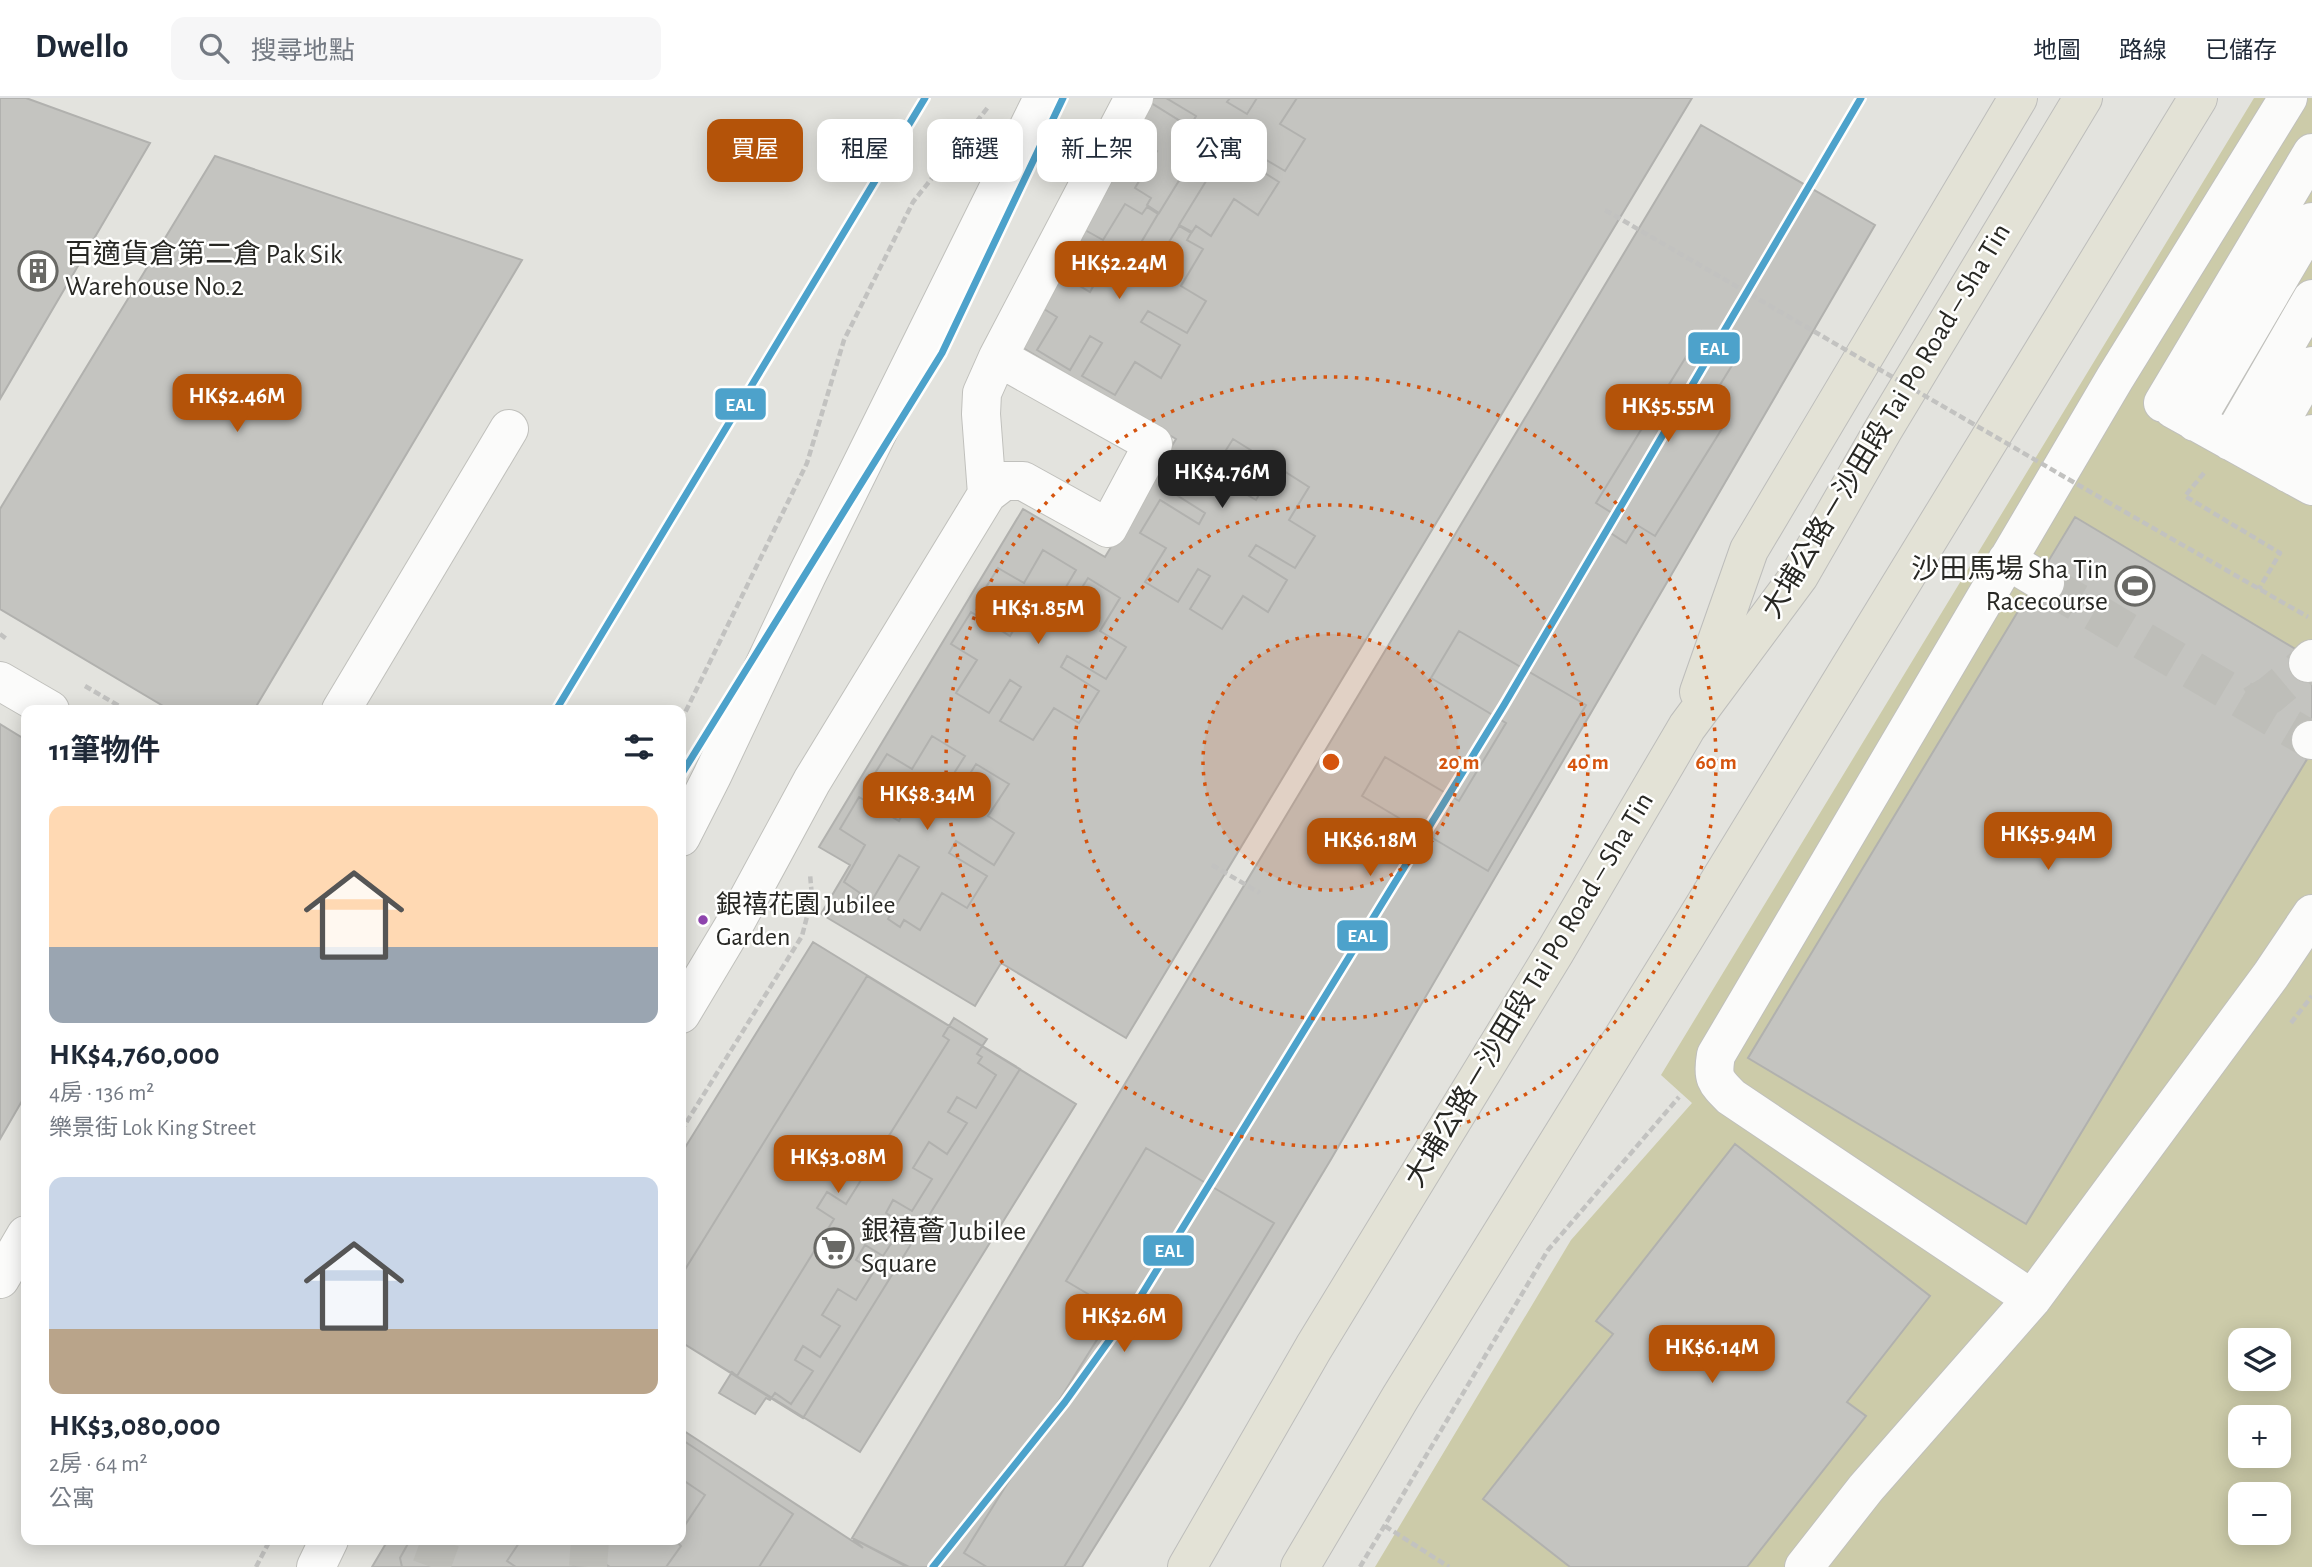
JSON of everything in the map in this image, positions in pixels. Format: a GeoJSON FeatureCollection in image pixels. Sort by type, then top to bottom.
{"type":"FeatureCollection","features":[{"type":"Feature","properties":{"kind":"highway"},"geometry":{"type":"LineString","coordinates":[[1687,727],[1749,550],[2018,98]]}},
{"type":"Feature","properties":{"kind":"highway","name":"大埔公路－沙田段 Tai Po Road – Sha Tin"},"geometry":{"type":"LineString","coordinates":[[1187,1567],[1314,1347],[1555,952],[1687,727],[1800,576],[1891,418],[2083,98]]}},
{"type":"Feature","properties":{"kind":"highway"},"geometry":{"type":"LineString","coordinates":[[1300,1567],[1400,1398],[1721,880],[2197,98]]}},
{"type":"Feature","properties":{"kind":"street"},"geometry":{"type":"LineString","coordinates":[[686,827],[825,537],[1043,98]]}},
{"type":"Feature","properties":{"kind":"street"},"geometry":{"type":"LineString","coordinates":[[986,494],[982,393],[998,357],[1134,98]]}},
{"type":"Feature","properties":{"kind":"street"},"geometry":{"type":"LineString","coordinates":[[2032,1299],[1731,1097],[1717,1084],[1713,1072],[1716,1055],[2115,377],[2288,98]]}},
{"type":"Feature","properties":{"kind":"street"},"geometry":{"type":"LineString","coordinates":[[2163,403],[2312,153]]}},
{"type":"Feature","properties":{"kind":"street"},"geometry":{"type":"LineString","coordinates":[[2195,422],[2312,222]]}},
{"type":"Feature","properties":{"kind":"street"},"geometry":{"type":"LineString","coordinates":[[2273,464],[2312,299]]}},
{"type":"Feature","properties":{"kind":"street"},"geometry":{"type":"LineString","coordinates":[[686,1006],[733,927],[812,781],[986,494],[1004,481],[1023,481],[1108,528],[1153,444],[998,357]]}},
{"type":"Feature","properties":{"kind":"street"},"geometry":{"type":"LineString","coordinates":[[2273,464],[2312,366]]}},
{"type":"Feature","properties":{"kind":"street"},"geometry":{"type":"LineString","coordinates":[[2115,377],[2273,464]]}},
{"type":"Feature","properties":{"kind":"street"},"geometry":{"type":"LineString","coordinates":[[344,705],[509,429]]}},
{"type":"Feature","properties":{"kind":"street"},"geometry":{"type":"LineString","coordinates":[[2273,464],[2312,434]]}},
{"type":"Feature","properties":{"kind":"street"},"geometry":{"type":"LineString","coordinates":[[2007,560],[2045,583]]}},
{"type":"Feature","properties":{"kind":"street"},"geometry":{"type":"LineString","coordinates":[[0,681],[41,705]]}},
{"type":"Feature","properties":{"kind":"street"},"geometry":{"type":"LineString","coordinates":[[1804,1567],[1866,1488],[2032,1299],[2271,975],[2312,914]]}},
{"type":"Feature","properties":{"kind":"street"},"geometry":{"type":"LineString","coordinates":[[0,1279],[21,1243]]}},
{"type":"Feature","properties":{"kind":"street"},"geometry":{"type":"LineString","coordinates":[[316,1567],[327,1545]]}},
{"type":"Feature","properties":{"kind":"path"},"geometry":{"type":"LineString","coordinates":[[686,711],[807,463],[844,340],[913,202],[994,98]]}},
{"type":"Feature","properties":{"kind":"path"},"geometry":{"type":"LineString","coordinates":[[1605,210],[2312,619]]}},
{"type":"Feature","properties":{"kind":"path"},"geometry":{"type":"LineString","coordinates":[[2185,496],[2280,553],[2259,589]]}},
{"type":"Feature","properties":{"kind":"path"},"geometry":{"type":"LineString","coordinates":[[1212,866],[1260,893]]}},
{"type":"Feature","properties":{"kind":"path"},"geometry":{"type":"LineString","coordinates":[[686,1123],[802,936],[812,897],[810,869]]}},
{"type":"Feature","properties":{"kind":"path"},"geometry":{"type":"LineString","coordinates":[[1360,1567],[1548,1250],[1694,1080],[1713,1072]]}},
{"type":"Feature","properties":{"kind":"path"},"geometry":{"type":"LineString","coordinates":[[1385,1526],[1449,1567]]}},
{"type":"Feature","properties":{"kind":"path"},"geometry":{"type":"LineString","coordinates":[[256,1567],[267,1545]]}},
{"type":"Feature","properties":{"kind":"green space","name":"沙田馬場 Sha Tin Racecourse"},"geometry":{"type":"Polygon","coordinates":[[[2254,98],[2312,98],[2312,1567],[1375,1567],[1571,1240],[1692,1103],[1661,1075],[2254,98]]]}},
{"type":"Feature","properties":{"kind":"building","name":"百適貨倉第二倉 Pak Sik Warehouse No.2"},"geometry":{"type":"Polygon","coordinates":[[[0,98],[26,98],[150,143],[0,399],[0,98]]]}},
{"type":"Feature","properties":{"kind":"building"},"geometry":{"type":"Polygon","coordinates":[[[1150,98],[1692,98],[1126,1038],[1001,963],[975,1006],[821,914],[850,865],[819,847],[1023,509],[1105,557],[1176,439],[1006,338],[1100,182],[1157,182],[1157,119],[1137,119],[1150,98]]]}},
{"type":"Feature","properties":{"kind":"building"},"geometry":{"type":"Polygon","coordinates":[[[1166,98],[1230,98],[1227,102],[1247,114],[1257,98],[1297,98],[1280,124],[1305,139],[1285,171],[1267,160],[1267,119],[1194,119],[1196,116],[1166,98]]]}},
{"type":"Feature","properties":{"kind":"building"},"geometry":{"type":"Polygon","coordinates":[[[1151,103],[1177,119],[1171,119],[1171,182],[1178,182],[1159,213],[1147,205],[1151,198],[1135,188],[1139,182],[1157,182],[1157,119],[1141,119],[1151,103]]]}},
{"type":"Feature","properties":{"kind":"building"},"geometry":{"type":"Polygon","coordinates":[[[1701,125],[1875,225],[1330,1161],[1082,1567],[909,1567],[852,1538],[1701,125]]]}},
{"type":"Feature","properties":{"kind":"building"},"geometry":{"type":"Polygon","coordinates":[[[215,156],[522,260],[257,705],[162,705],[0,609],[0,509],[215,156]]]}},
{"type":"Feature","properties":{"kind":"building"},"geometry":{"type":"Polygon","coordinates":[[[1267,174],[1279,182],[1258,215],[1234,199],[1211,236],[1196,226],[1192,232],[1179,225],[1205,182],[1267,182],[1267,174]]]}},
{"type":"Feature","properties":{"kind":"building"},"geometry":{"type":"Polygon","coordinates":[[[1125,204],[1142,214],[1147,207],[1158,214],[1127,266],[1147,277],[1179,226],[1191,233],[1187,240],[1203,249],[1181,286],[1206,301],[1187,333],[1148,311],[1141,322],[1180,345],[1161,378],[1135,362],[1115,395],[1082,376],[1102,343],[1090,336],[1070,370],[1037,350],[1057,317],[1031,301],[1051,269],[1090,292],[1096,281],[1057,257],[1076,225],[1103,240],[1125,204]]]}},
{"type":"Feature","properties":{"kind":"building"},"geometry":{"type":"Polygon","coordinates":[[[1702,331],[1739,354],[1702,414],[1723,427],[1655,536],[1637,525],[1626,543],[1603,528],[1612,513],[1596,503],[1702,331]]]}},
{"type":"Feature","properties":{"kind":"building"},"geometry":{"type":"Polygon","coordinates":[[[1233,439],[1265,459],[1244,493],[1256,500],[1276,466],[1309,487],[1289,520],[1315,536],[1295,568],[1256,545],[1249,556],[1287,580],[1268,612],[1243,596],[1222,629],[1190,609],[1210,576],[1198,569],[1178,602],[1145,582],[1166,548],[1140,533],[1160,500],[1199,524],[1205,513],[1167,489],[1187,457],[1212,472],[1233,439]]]}},
{"type":"Feature","properties":{"kind":"building"},"geometry":{"type":"Polygon","coordinates":[[[2075,517],[2312,659],[2312,751],[2026,1224],[1748,1058],[2075,517]]]}},
{"type":"Feature","properties":{"kind":"building"},"geometry":{"type":"Polygon","coordinates":[[[1043,550],[1076,570],[1056,604],[1067,611],[1088,578],[1120,598],[1100,631],[1126,647],[1106,679],[1067,656],[1061,667],[1099,691],[1079,723],[1054,708],[1033,740],[1000,721],[1021,687],[1010,680],[989,713],[956,693],[977,660],[951,644],[971,612],[1010,636],[1017,624],[978,600],[998,568],[1024,583],[1043,550]]]}},
{"type":"Feature","properties":{"kind":"building"},"geometry":{"type":"Polygon","coordinates":[[[1459,631],[1586,705],[1488,871],[1362,796],[1385,757],[1459,801],[1506,723],[1431,678],[1459,631]]]}},
{"type":"Feature","properties":{"kind":"building"},"geometry":{"type":"Polygon","coordinates":[[[0,724],[21,737],[21,1103],[0,1139],[0,724]]]}},
{"type":"Feature","properties":{"kind":"building"},"geometry":{"type":"Polygon","coordinates":[[[0,724],[21,737],[21,1103],[0,1139],[0,724]]]}},
{"type":"Feature","properties":{"kind":"building"},"geometry":{"type":"Polygon","coordinates":[[[932,736],[965,756],[944,789],[956,796],[976,764],[1009,784],[988,816],[1014,833],[994,865],[956,841],[949,853],[987,876],[967,908],[942,893],[920,930],[904,920],[900,927],[888,919],[919,867],[899,855],[868,907],[856,900],[860,893],[844,882],[865,845],[840,829],[859,797],[899,821],[905,809],[867,786],[887,754],[912,769],[932,736]]]}},
{"type":"Feature","properties":{"kind":"building","name":"銀禧薈 Jubilee Square"},"geometry":{"type":"Polygon","coordinates":[[[813,942],[1076,1104],[860,1452],[686,1345],[686,1146],[813,942]]]}},
{"type":"Feature","properties":{"kind":"building","name":"銀禧薈 Jubilee Square"},"geometry":{"type":"Polygon","coordinates":[[[867,976],[1020,1069],[803,1418],[686,1345],[686,1268],[867,976]]]}},
{"type":"Feature","properties":{"kind":"building"},"geometry":{"type":"Polygon","coordinates":[[[954,1018],[987,1039],[977,1054],[982,1057],[978,1063],[996,1075],[976,1108],[957,1097],[948,1112],[967,1123],[947,1154],[929,1142],[913,1168],[932,1179],[912,1211],[893,1200],[886,1213],[904,1224],[883,1256],[865,1245],[856,1260],[874,1271],[856,1300],[838,1289],[822,1315],[840,1326],[820,1357],[803,1346],[795,1360],[813,1371],[791,1404],[775,1393],[770,1400],[766,1398],[755,1414],[719,1393],[732,1372],[737,1376],[834,1219],[817,1208],[827,1192],[846,1204],[949,1040],[943,1036],[954,1018]]]}},
{"type":"Feature","properties":{"kind":"building"},"geometry":{"type":"Polygon","coordinates":[[[1735,1144],[1930,1296],[1847,1402],[1866,1416],[1747,1567],[1570,1567],[1483,1499],[1613,1334],[1596,1321],[1735,1144]]]}},
{"type":"Feature","properties":{"kind":"building"},"geometry":{"type":"Polygon","coordinates":[[[1146,1148],[1274,1223],[1064,1567],[987,1567],[964,1553],[1103,1330],[1093,1324],[1105,1304],[1066,1281],[1146,1148]]]}},
{"type":"Feature","properties":{"kind":"building"},"geometry":{"type":"Polygon","coordinates":[[[686,1432],[863,1548],[852,1538],[907,1567],[372,1567],[385,1545],[686,1545],[686,1432]]]}},
{"type":"Feature","properties":{"kind":"building"},"geometry":{"type":"Polygon","coordinates":[[[686,1442],[793,1514],[759,1567],[402,1567],[400,1558],[407,1545],[686,1545],[686,1442]]]}},
{"type":"Feature","properties":{"kind":"building"},"geometry":{"type":"Polygon","coordinates":[[[686,1482],[705,1495],[686,1524],[686,1482]]]}},
{"type":"Feature","properties":{"kind":"building"},"geometry":{"type":"Polygon","coordinates":[[[518,1545],[681,1546],[666,1567],[610,1567],[582,1549],[573,1567],[516,1567],[507,1561],[518,1545]]]}},
{"type":"Feature","properties":{"kind":"tunnel"},"geometry":{"type":"LineString","coordinates":[[2045,583],[2311,740]]}},
{"type":"Feature","properties":{"kind":"tunnel"},"geometry":{"type":"LineString","coordinates":[[2253,705],[2270,695],[2308,663]]}},
{"type":"Feature","properties":{"kind":"tunnel"},"geometry":{"type":"LineString","coordinates":[[431,1567],[439,1545]]}},
{"type":"Feature","properties":{"kind":"tunnel"},"geometry":{"type":"LineString","coordinates":[[588,1567],[590,1545]]}},
{"type":"Feature","properties":{"kind":"transit line","name":"EAL"},"geometry":{"type":"LineString","coordinates":[[559,705],[925,98]]}},
{"type":"Feature","properties":{"kind":"transit line","name":"EAL"},"geometry":{"type":"LineString","coordinates":[[686,767],[942,353],[1063,98]]}},
{"type":"Feature","properties":{"kind":"transit line","name":"EAL"},"geometry":{"type":"LineString","coordinates":[[933,1567],[1065,1402],[1139,1299],[1504,705],[1861,98]]}},
{"type":"Feature","properties":{"kind":"place","name":"百適貨倉第二倉 Pak Sik Warehouse No.2"},"geometry":{"type":"Point","coordinates":[38,271]}},
{"type":"Feature","properties":{"kind":"place","name":"沙田馬場 Sha Tin Racecourse"},"geometry":{"type":"Point","coordinates":[2135,586]}},
{"type":"Feature","properties":{"kind":"place","name":"銀禧花園 Jubilee Garden"},"geometry":{"type":"Point","coordinates":[703,920]}},
{"type":"Feature","properties":{"kind":"place","name":"銀禧薈 Jubilee Square"},"geometry":{"type":"Point","coordinates":[834,1248]}}]}
